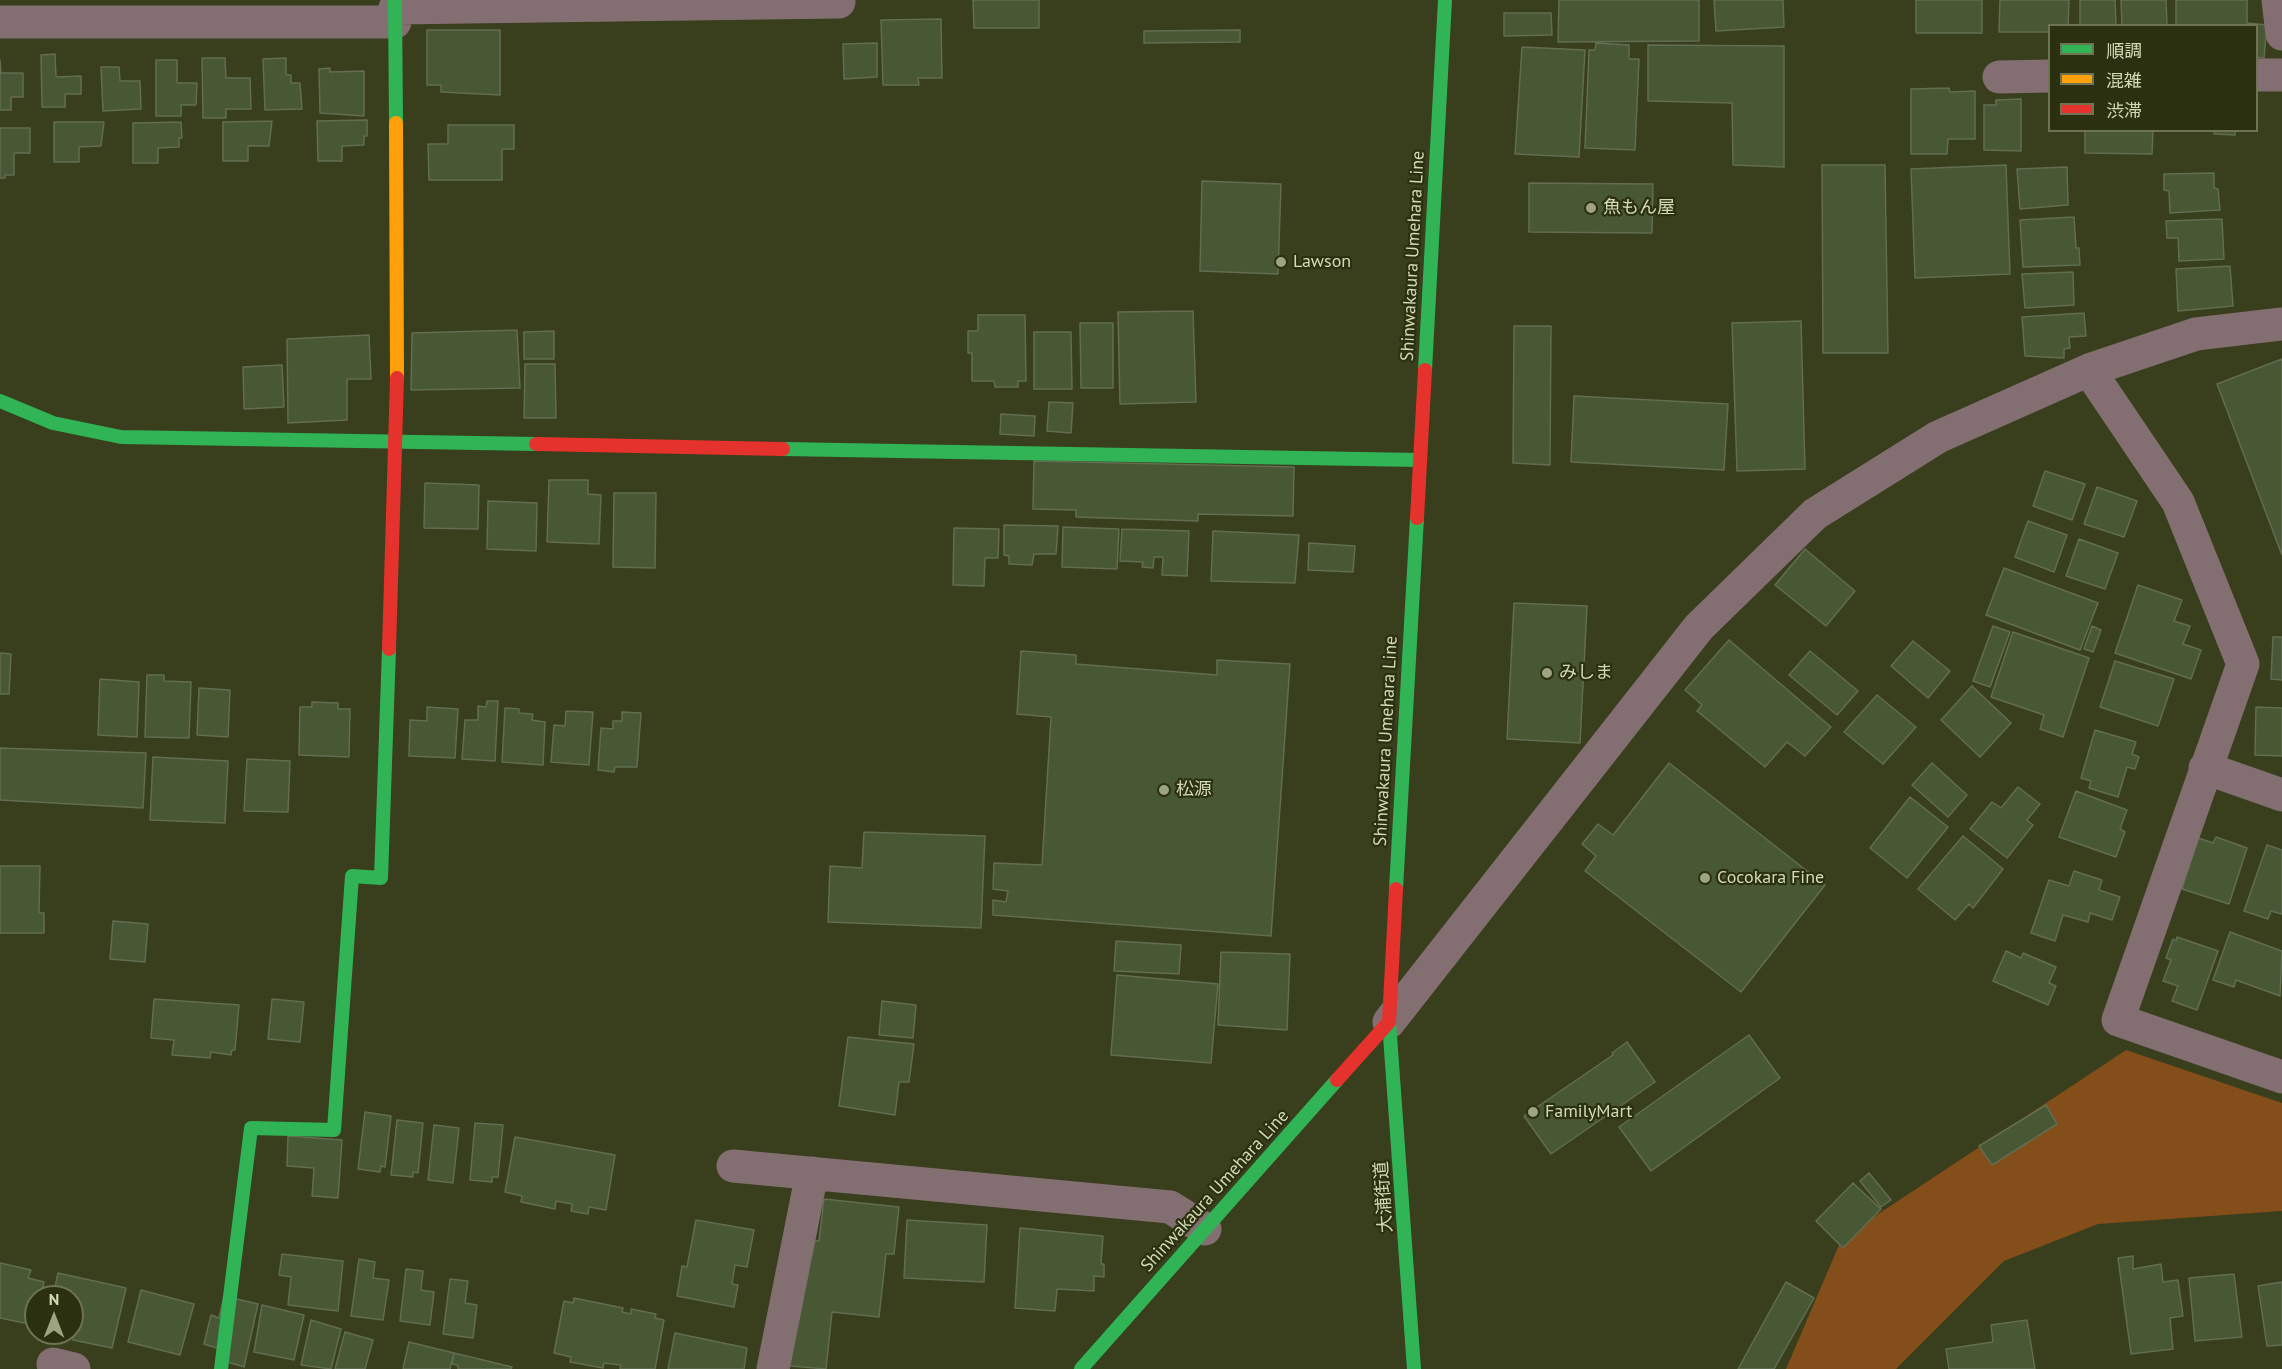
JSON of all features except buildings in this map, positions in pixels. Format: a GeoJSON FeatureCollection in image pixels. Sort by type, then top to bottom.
{"type":"FeatureCollection","features":[{"type":"Feature","properties":{"kind":"street","name":"Shinwakaura Umehara Line"},"geometry":{"type":"LineString","coordinates":[[1081,1369],[1389,1022],[1445,0]]}},
{"type":"Feature","properties":{"kind":"street"},"geometry":{"type":"LineString","coordinates":[[2278,0],[2282,34]]}},
{"type":"Feature","properties":{"kind":"street"},"geometry":{"type":"LineString","coordinates":[[0,22],[395,10],[839,2]]}},
{"type":"Feature","properties":{"kind":"street"},"geometry":{"type":"LineString","coordinates":[[220,1369],[251,1128],[334,1130],[352,876],[381,878],[397,441],[395,10]]}},
{"type":"Feature","properties":{"kind":"street"},"geometry":{"type":"LineString","coordinates":[[2258,75],[2282,75]]}},
{"type":"Feature","properties":{"kind":"street"},"geometry":{"type":"LineString","coordinates":[[1999,77],[2048,76]]}},
{"type":"Feature","properties":{"kind":"street"},"geometry":{"type":"LineString","coordinates":[[1389,1022],[1699,627],[1815,514],[1938,437],[2089,370],[2196,334],[2282,324]]}},
{"type":"Feature","properties":{"kind":"street"},"geometry":{"type":"LineString","coordinates":[[2089,370],[2178,502],[2243,664],[2118,1020],[2282,1077]]}},
{"type":"Feature","properties":{"kind":"street"},"geometry":{"type":"LineString","coordinates":[[0,401],[53,423],[121,437],[1419,460]]}},
{"type":"Feature","properties":{"kind":"street"},"geometry":{"type":"LineString","coordinates":[[2205,768],[2282,795]]}},
{"type":"Feature","properties":{"kind":"street","name":"大浦街道"},"geometry":{"type":"LineString","coordinates":[[1389,1022],[1414,1369]]}},
{"type":"Feature","properties":{"kind":"street"},"geometry":{"type":"LineString","coordinates":[[733,1166],[1170,1207],[1205,1229]]}},
{"type":"Feature","properties":{"kind":"street"},"geometry":{"type":"LineString","coordinates":[[773,1369],[812,1173]]}},
{"type":"Feature","properties":{"kind":"shaded area"},"geometry":{"type":"Polygon","coordinates":[[[2126,1050],[2282,1103],[2282,1211],[2098,1224],[2004,1261],[1896,1369],[1786,1369],[1842,1238],[2126,1050]]]}},
{"type":"Feature","properties":{"kind":"traffic: fast"},"geometry":{"type":"LineString","coordinates":[[395,0],[396,123]]}},
{"type":"Feature","properties":{"kind":"traffic: fast"},"geometry":{"type":"LineString","coordinates":[[1425,370],[1445,0]]}},
{"type":"Feature","properties":{"kind":"traffic: fast"},"geometry":{"type":"LineString","coordinates":[[0,401],[53,423],[121,437],[536,444]]}},
{"type":"Feature","properties":{"kind":"traffic: fast"},"geometry":{"type":"LineString","coordinates":[[783,449],[1419,460]]}},
{"type":"Feature","properties":{"kind":"traffic: fast"},"geometry":{"type":"LineString","coordinates":[[1396,889],[1417,518]]}},
{"type":"Feature","properties":{"kind":"traffic: fast"},"geometry":{"type":"LineString","coordinates":[[221,1369],[251,1128],[334,1130],[352,876],[381,878],[389,649]]}},
{"type":"Feature","properties":{"kind":"traffic: fast"},"geometry":{"type":"LineString","coordinates":[[1389,1022],[1414,1369]]}},
{"type":"Feature","properties":{"kind":"traffic: fast"},"geometry":{"type":"LineString","coordinates":[[1081,1369],[1337,1080]]}},
{"type":"Feature","properties":{"kind":"traffic: slow"},"geometry":{"type":"LineString","coordinates":[[396,123],[397,378]]}},
{"type":"Feature","properties":{"kind":"traffic: jam"},"geometry":{"type":"LineString","coordinates":[[1417,518],[1425,370]]}},
{"type":"Feature","properties":{"kind":"traffic: jam"},"geometry":{"type":"LineString","coordinates":[[389,649],[397,378]]}},
{"type":"Feature","properties":{"kind":"traffic: jam"},"geometry":{"type":"LineString","coordinates":[[536,444],[783,449]]}},
{"type":"Feature","properties":{"kind":"traffic: jam"},"geometry":{"type":"LineString","coordinates":[[1337,1080],[1389,1022],[1396,889]]}},
{"type":"Feature","properties":{"kind":"place","name":"魚もん屋"},"geometry":{"type":"Point","coordinates":[1591,208]}},
{"type":"Feature","properties":{"kind":"place","name":"Lawson"},"geometry":{"type":"Point","coordinates":[1281,262]}},
{"type":"Feature","properties":{"kind":"place","name":"みしま"},"geometry":{"type":"Point","coordinates":[1547,673]}},
{"type":"Feature","properties":{"kind":"place","name":"松源"},"geometry":{"type":"Point","coordinates":[1164,790]}},
{"type":"Feature","properties":{"kind":"place","name":"Cocokara Fine"},"geometry":{"type":"Point","coordinates":[1705,878]}},
{"type":"Feature","properties":{"kind":"place","name":"FamilyMart"},"geometry":{"type":"Point","coordinates":[1533,1112]}}]}
